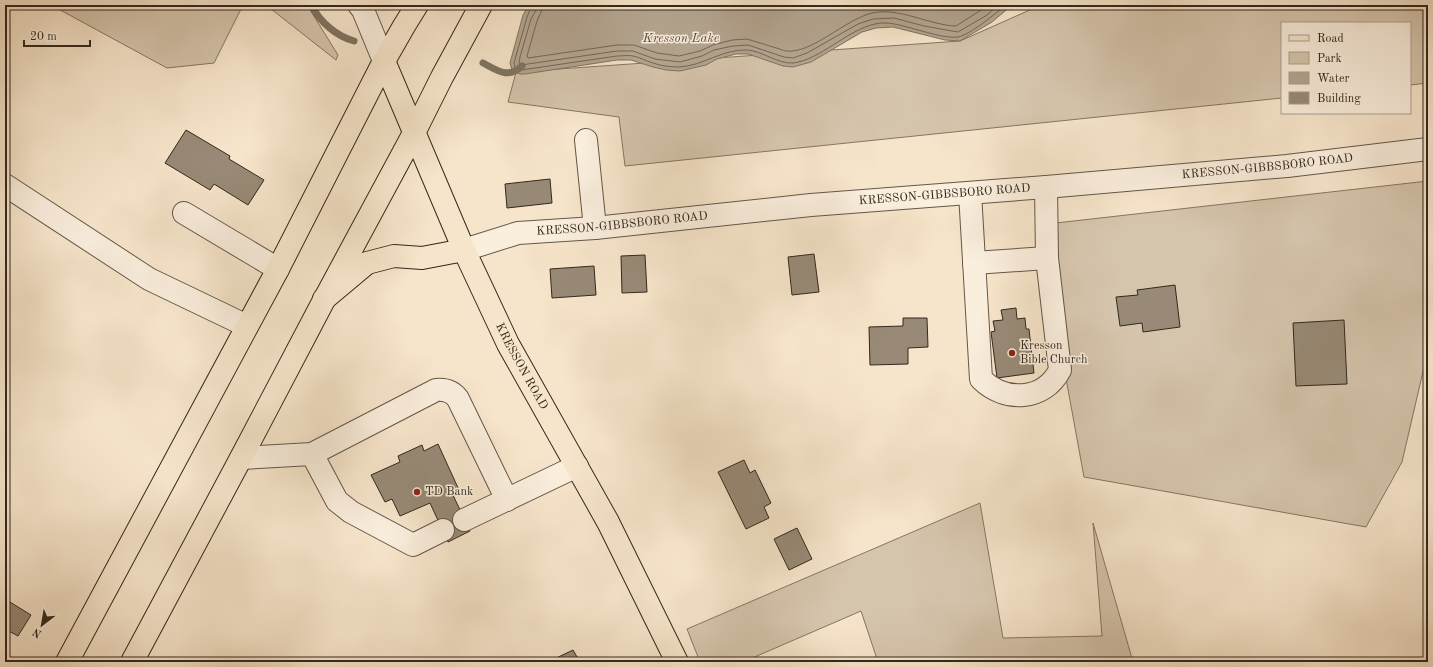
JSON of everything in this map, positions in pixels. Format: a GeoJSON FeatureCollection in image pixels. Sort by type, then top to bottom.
{"type":"FeatureCollection","features":[{"type":"Feature","properties":{"kind":"main road"},"geometry":{"type":"LineString","coordinates":[[67,662],[278,270],[384,61],[418,5]]}},
{"type":"Feature","properties":{"kind":"main road"},"geometry":{"type":"LineString","coordinates":[[132,662],[242,458],[324,300],[481,5]]}},
{"type":"Feature","properties":{"kind":"main road","name":"KRESSON ROAD"},"geometry":{"type":"LineString","coordinates":[[384,61],[464,250],[508,344],[608,522],[676,662]]}},
{"type":"Feature","properties":{"kind":"main road"},"geometry":{"type":"LineString","coordinates":[[324,300],[367,263],[372,261],[394,256],[422,258],[464,250]]}},
{"type":"Feature","properties":{"kind":"street"},"geometry":{"type":"LineString","coordinates":[[359,5],[384,61]]}},
{"type":"Feature","properties":{"kind":"street"},"geometry":{"type":"LineString","coordinates":[[586,140],[595,228]]}},
{"type":"Feature","properties":{"kind":"street","name":"KRESSON-GIBBSBORO ROAD"},"geometry":{"type":"LineString","coordinates":[[464,250],[518,233],[595,228],[811,205],[1046,187],[1287,166],[1428,149]]}},
{"type":"Feature","properties":{"kind":"street"},"geometry":{"type":"LineString","coordinates":[[5,185],[149,279],[247,326]]}},
{"type":"Feature","properties":{"kind":"street"},"geometry":{"type":"LineString","coordinates":[[970,193],[982,379],[990,387],[1001,393],[1013,396],[1022,396],[1037,392],[1044,388],[1053,380],[1060,370],[1047,258],[1046,187]]}},
{"type":"Feature","properties":{"kind":"street"},"geometry":{"type":"LineString","coordinates":[[184,213],[278,270]]}},
{"type":"Feature","properties":{"kind":"street"},"geometry":{"type":"LineString","coordinates":[[974,262],[1047,258]]}},
{"type":"Feature","properties":{"kind":"street"},"geometry":{"type":"LineString","coordinates":[[242,458],[312,454],[436,390],[447,390],[458,399],[507,500]]}},
{"type":"Feature","properties":{"kind":"street"},"geometry":{"type":"LineString","coordinates":[[312,454],[337,501],[352,512],[413,544],[443,530]]}},
{"type":"Feature","properties":{"kind":"street"},"geometry":{"type":"LineString","coordinates":[[464,520],[577,466]]}},
{"type":"Feature","properties":{"kind":"green space"},"geometry":{"type":"Polygon","coordinates":[[[51,5],[243,5],[214,63],[167,68],[51,5]]]}},
{"type":"Feature","properties":{"kind":"green space"},"geometry":{"type":"Polygon","coordinates":[[[266,5],[307,5],[338,55],[336,60],[266,5]]]}},
{"type":"Feature","properties":{"kind":"green space"},"geometry":{"type":"Polygon","coordinates":[[[1041,5],[1428,5],[1428,83],[1411,85],[1411,22],[1281,22],[1281,98],[625,166],[619,117],[508,102],[516,72],[960,41],[1041,5]]]}},
{"type":"Feature","properties":{"kind":"green space"},"geometry":{"type":"Polygon","coordinates":[[[1428,181],[1428,350],[1402,462],[1366,527],[1084,477],[1038,225],[1428,181]]]}},
{"type":"Feature","properties":{"kind":"green space"},"geometry":{"type":"Polygon","coordinates":[[[980,503],[1003,638],[1102,636],[1093,523],[1133,662],[878,662],[861,611],[750,659],[751,662],[700,662],[687,629],[980,503]]]}},
{"type":"Feature","properties":{"kind":"water","name":"Kresson Lake"},"geometry":{"type":"Polygon","coordinates":[[[529,5],[1012,5],[992,22],[960,41],[945,40],[893,27],[876,28],[862,32],[811,62],[793,67],[783,66],[748,54],[736,54],[717,59],[706,65],[680,71],[666,70],[631,60],[617,60],[520,74],[512,70],[510,63],[523,15],[529,5]]]}},
{"type":"Feature","properties":{"kind":"building"},"geometry":{"type":"Polygon","coordinates":[[[186,130],[230,156],[229,159],[264,180],[248,205],[214,184],[210,190],[165,163],[186,130]]]}},
{"type":"Feature","properties":{"kind":"building"},"geometry":{"type":"Polygon","coordinates":[[[550,179],[552,203],[507,208],[505,184],[550,179]]]}},
{"type":"Feature","properties":{"kind":"building"},"geometry":{"type":"Polygon","coordinates":[[[814,254],[819,292],[792,295],[788,257],[814,254]]]}},
{"type":"Feature","properties":{"kind":"building"},"geometry":{"type":"Polygon","coordinates":[[[645,255],[647,292],[622,293],[621,256],[645,255]]]}},
{"type":"Feature","properties":{"kind":"building"},"geometry":{"type":"Polygon","coordinates":[[[594,266],[596,295],[552,298],[550,269],[594,266]]]}},
{"type":"Feature","properties":{"kind":"building"},"geometry":{"type":"Polygon","coordinates":[[[1175,285],[1180,327],[1143,332],[1142,323],[1120,326],[1116,297],[1138,295],[1137,290],[1175,285]]]}},
{"type":"Feature","properties":{"kind":"building","name":"Kresson Bible Church"},"geometry":{"type":"Polygon","coordinates":[[[1016,308],[1017,319],[1025,318],[1026,329],[1029,329],[1034,373],[997,378],[991,332],[995,331],[993,321],[1003,320],[1001,310],[1016,308]]]}},
{"type":"Feature","properties":{"kind":"building"},"geometry":{"type":"Polygon","coordinates":[[[903,318],[927,318],[928,347],[908,348],[908,364],[870,365],[869,327],[903,326],[903,318]]]}},
{"type":"Feature","properties":{"kind":"building"},"geometry":{"type":"Polygon","coordinates":[[[1344,320],[1347,384],[1296,386],[1293,323],[1344,320]]]}},
{"type":"Feature","properties":{"kind":"building","name":"TD Bank"},"geometry":{"type":"Polygon","coordinates":[[[438,444],[459,490],[452,493],[470,531],[448,542],[430,503],[400,516],[392,499],[385,502],[371,475],[400,462],[398,456],[422,445],[424,451],[438,444]]]}},
{"type":"Feature","properties":{"kind":"building"},"geometry":{"type":"Polygon","coordinates":[[[744,460],[750,473],[755,470],[771,503],[764,507],[769,518],[746,529],[718,472],[744,460]]]}},
{"type":"Feature","properties":{"kind":"building"},"geometry":{"type":"Polygon","coordinates":[[[797,528],[812,559],[789,570],[774,539],[797,528]]]}},
{"type":"Feature","properties":{"kind":"building"},"geometry":{"type":"Polygon","coordinates":[[[5,599],[31,615],[18,636],[5,629],[5,599]]]}},
{"type":"Feature","properties":{"kind":"building"},"geometry":{"type":"Polygon","coordinates":[[[573,650],[580,662],[548,662],[573,650]]]}},
{"type":"Feature","properties":{"kind":"waterway"},"geometry":{"type":"LineString","coordinates":[[311,5],[329,28],[341,36],[354,41]]}},
{"type":"Feature","properties":{"kind":"waterway"},"geometry":{"type":"LineString","coordinates":[[483,63],[498,71],[507,73],[517,70],[522,66]]}},
{"type":"Feature","properties":{"kind":"place","name":"Kresson Bible Church"},"geometry":{"type":"Point","coordinates":[1012,353]}},
{"type":"Feature","properties":{"kind":"place","name":"TD Bank"},"geometry":{"type":"Point","coordinates":[417,492]}}]}
